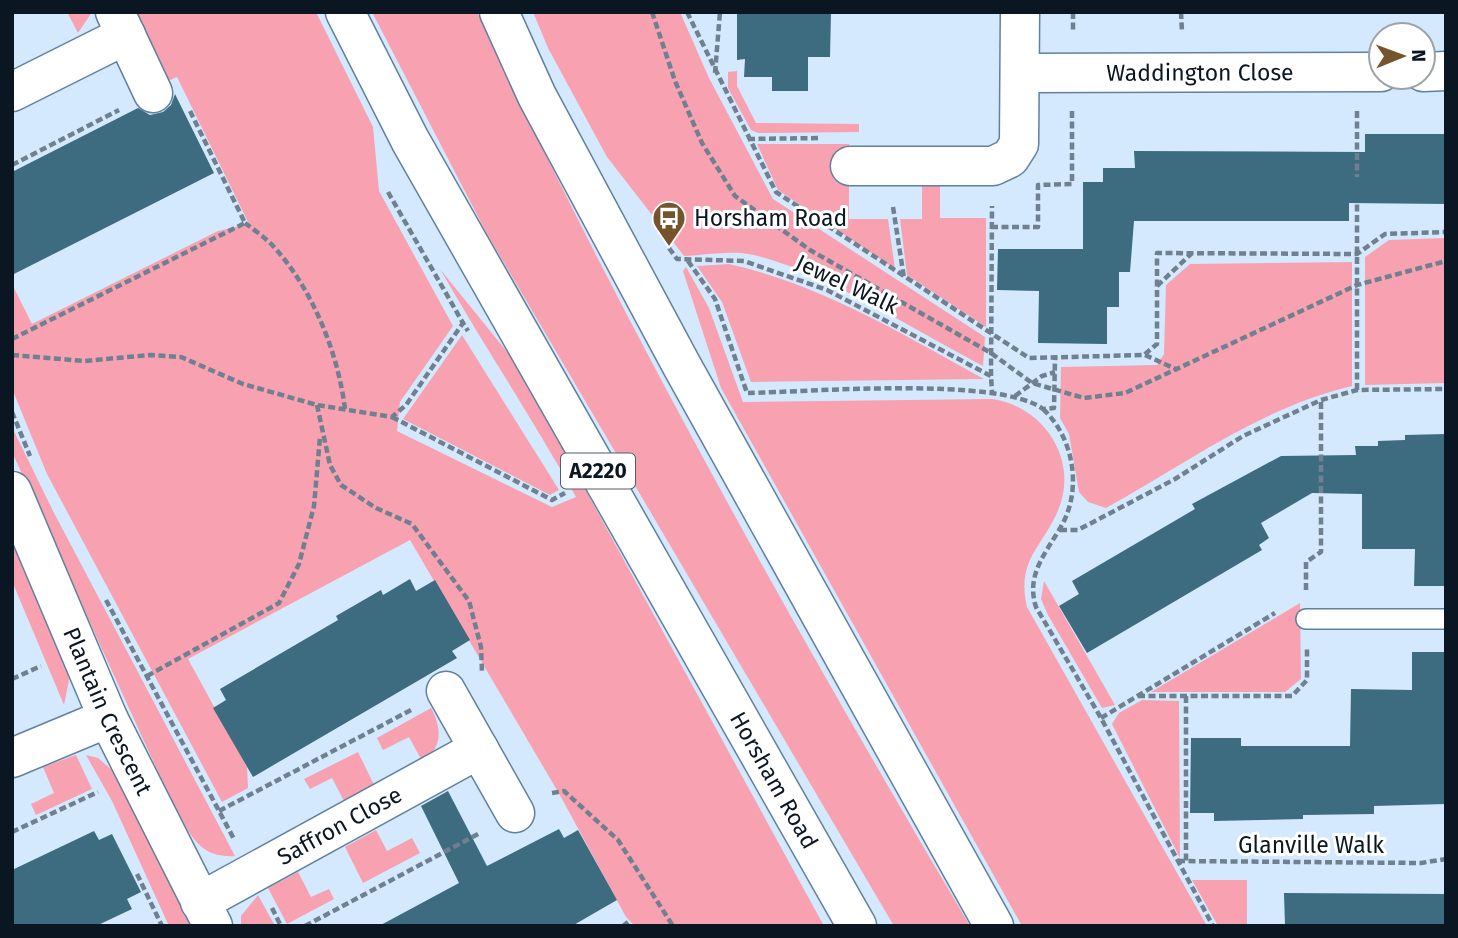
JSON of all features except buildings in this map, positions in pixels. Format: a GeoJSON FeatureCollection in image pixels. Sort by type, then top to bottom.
{"type":"FeatureCollection","features":[{"type":"Feature","properties":{"kind":"main road","name":"Horsham Road"},"geometry":{"type":"LineString","coordinates":[[345,12],[410,140],[858,926]]}},
{"type":"Feature","properties":{"kind":"main road"},"geometry":{"type":"LineString","coordinates":[[499,12],[537,96],[682,366],[995,926]]}},
{"type":"Feature","properties":{"kind":"main road"},"geometry":{"type":"LineString","coordinates":[[850,166],[993,166],[1010,158],[1018,144],[1020,12]]}},
{"type":"Feature","properties":{"kind":"main road"},"geometry":{"type":"LineString","coordinates":[[12,92],[120,24],[153,93]]}},
{"type":"Feature","properties":{"kind":"main road","name":"Waddington Close"},"geometry":{"type":"LineString","coordinates":[[1020,73],[1367,72]]}},
{"type":"Feature","properties":{"kind":"main road","name":"Plantain Crescent"},"geometry":{"type":"LineString","coordinates":[[23,478],[108,718],[207,914]]}},
{"type":"Feature","properties":{"kind":"main road"},"geometry":{"type":"LineString","coordinates":[[446,691],[515,813]]}},
{"type":"Feature","properties":{"kind":"main road"},"geometry":{"type":"LineString","coordinates":[[12,758],[108,718]]}},
{"type":"Feature","properties":{"kind":"main road","name":"Saffron Close"},"geometry":{"type":"LineString","coordinates":[[207,914],[253,874],[480,749]]}},
{"type":"Feature","properties":{"kind":"lane"},"geometry":{"type":"LineString","coordinates":[[1306,618],[1446,619]]}},
{"type":"Feature","properties":{"kind":"path"},"geometry":{"type":"LineString","coordinates":[[652,12],[675,81],[702,143],[735,196],[810,250],[991,354],[1032,383],[1054,391],[1084,398],[1125,393],[1357,285],[1446,261]]}},
{"type":"Feature","properties":{"kind":"path"},"geometry":{"type":"LineString","coordinates":[[687,12],[715,74],[776,192],[990,336],[1029,358],[1144,355],[1179,370]]}},
{"type":"Feature","properties":{"kind":"path"},"geometry":{"type":"LineString","coordinates":[[715,74],[720,12]]}},
{"type":"Feature","properties":{"kind":"path"},"geometry":{"type":"LineString","coordinates":[[1357,177],[1356,109],[1371,91]]}},
{"type":"Feature","properties":{"kind":"path"},"geometry":{"type":"LineString","coordinates":[[12,165],[153,93]]}},
{"type":"Feature","properties":{"kind":"path"},"geometry":{"type":"LineString","coordinates":[[202,136],[245,223],[274,247],[301,284],[341,374],[345,410]]}},
{"type":"Feature","properties":{"kind":"path"},"geometry":{"type":"LineString","coordinates":[[992,392],[990,336],[993,166]]}},
{"type":"Feature","properties":{"kind":"path"},"geometry":{"type":"LineString","coordinates":[[388,192],[470,334]]}},
{"type":"Feature","properties":{"kind":"path"},"geometry":{"type":"LineString","coordinates":[[1357,203],[1357,390]]}},
{"type":"Feature","properties":{"kind":"path"},"geometry":{"type":"LineString","coordinates":[[12,339],[245,223]]}},
{"type":"Feature","properties":{"kind":"path"},"geometry":{"type":"LineString","coordinates":[[1144,355],[1157,344],[1157,253],[1357,254],[1385,234],[1446,232]]}},
{"type":"Feature","properties":{"kind":"path"},"geometry":{"type":"LineString","coordinates":[[668,248],[677,259],[688,261],[715,299],[747,393],[947,389],[1015,396],[1043,409],[1063,436],[1072,463],[1072,494],[1059,530],[1034,572],[1033,597],[1042,620],[1101,718],[1213,926]]}},
{"type":"Feature","properties":{"kind":"path"},"geometry":{"type":"LineString","coordinates":[[1157,286],[1192,253]]}},
{"type":"Feature","properties":{"kind":"path","name":"Jewel Walk"},"geometry":{"type":"LineString","coordinates":[[688,261],[744,261],[827,290],[990,376]]}},
{"type":"Feature","properties":{"kind":"path"},"geometry":{"type":"LineString","coordinates":[[392,416],[406,405],[463,323]]}},
{"type":"Feature","properties":{"kind":"path"},"geometry":{"type":"LineString","coordinates":[[12,355],[84,361],[150,355],[181,357],[243,384],[317,405],[392,416],[552,500],[567,492]]}},
{"type":"Feature","properties":{"kind":"path"},"geometry":{"type":"LineString","coordinates":[[1043,409],[1054,408],[1055,358]]}},
{"type":"Feature","properties":{"kind":"path"},"geometry":{"type":"LineString","coordinates":[[1015,396],[1032,383],[1055,372]]}},
{"type":"Feature","properties":{"kind":"path"},"geometry":{"type":"LineString","coordinates":[[1059,530],[1077,530],[1175,479],[1243,436],[1321,400],[1357,390],[1446,389]]}},
{"type":"Feature","properties":{"kind":"path"},"geometry":{"type":"LineString","coordinates":[[317,405],[321,433],[330,464],[341,485],[376,508],[412,524],[463,591],[469,601],[481,647],[482,672],[489,684]]}},
{"type":"Feature","properties":{"kind":"path"},"geometry":{"type":"LineString","coordinates":[[12,412],[23,478]]}},
{"type":"Feature","properties":{"kind":"path"},"geometry":{"type":"LineString","coordinates":[[147,676],[279,603],[299,564],[314,506],[321,433]]}},
{"type":"Feature","properties":{"kind":"path"},"geometry":{"type":"LineString","coordinates":[[103,594],[281,926]]}},
{"type":"Feature","properties":{"kind":"path"},"geometry":{"type":"LineString","coordinates":[[1101,718],[1286,606]]}},
{"type":"Feature","properties":{"kind":"path"},"geometry":{"type":"LineString","coordinates":[[12,679],[41,666]]}},
{"type":"Feature","properties":{"kind":"path"},"geometry":{"type":"LineString","coordinates":[[219,811],[482,672]]}},
{"type":"Feature","properties":{"kind":"path"},"geometry":{"type":"LineString","coordinates":[[1186,696],[1186,861]]}},
{"type":"Feature","properties":{"kind":"path"},"geometry":{"type":"LineString","coordinates":[[545,781],[552,793]]}},
{"type":"Feature","properties":{"kind":"path"},"geometry":{"type":"LineString","coordinates":[[304,926],[552,793],[564,791],[618,840],[673,926]]}},
{"type":"Feature","properties":{"kind":"path"},"geometry":{"type":"LineString","coordinates":[[12,832],[98,792]]}},
{"type":"Feature","properties":{"kind":"path","name":"Glanville Walk"},"geometry":{"type":"LineString","coordinates":[[1177,861],[1420,863],[1446,859]]}},
{"type":"Feature","properties":{"kind":"shaded area"},"geometry":{"type":"Polygon","coordinates":[[[67,12],[92,12],[78,33],[67,12]]]}},
{"type":"Feature","properties":{"kind":"shaded area"},"geometry":{"type":"Polygon","coordinates":[[[136,12],[316,12],[373,127],[379,191],[453,326],[400,402],[397,431],[552,507],[576,497],[440,269],[516,363],[824,926],[635,926],[626,917],[561,797],[410,540],[188,659],[247,767],[248,788],[222,802],[47,474],[13,391],[12,284],[32,324],[218,231],[249,224],[177,77],[168,81],[136,12]]]}},
{"type":"Feature","properties":{"kind":"shaded area"},"geometry":{"type":"Polygon","coordinates":[[[372,12],[477,12],[591,245],[712,475],[970,926],[894,926],[487,234],[372,12]]]}},
{"type":"Feature","properties":{"kind":"shaded area"},"geometry":{"type":"Polygon","coordinates":[[[533,12],[680,12],[709,78],[773,199],[985,337],[983,366],[841,289],[782,264],[745,254],[684,256],[607,157],[548,48],[533,12]]]}},
{"type":"Feature","properties":{"kind":"shaded area"},"geometry":{"type":"Polygon","coordinates":[[[737,71],[737,86],[756,123],[859,124],[859,132],[758,133],[751,130],[728,88],[728,72],[737,71]]]}},
{"type":"Feature","properties":{"kind":"shaded area"},"geometry":{"type":"Polygon","coordinates":[[[757,144],[849,144],[849,219],[888,219],[895,269],[778,190],[757,144]]]}},
{"type":"Feature","properties":{"kind":"shaded area"},"geometry":{"type":"Polygon","coordinates":[[[940,180],[940,218],[986,218],[986,327],[907,275],[900,219],[922,219],[922,181],[940,180]]]}},
{"type":"Feature","properties":{"kind":"shaded area"},"geometry":{"type":"Polygon","coordinates":[[[1446,238],[1446,383],[1365,385],[1365,257],[1389,240],[1446,238]]]}},
{"type":"Feature","properties":{"kind":"shaded area"},"geometry":{"type":"Polygon","coordinates":[[[1352,262],[1352,386],[1319,395],[1256,422],[1106,508],[1088,502],[1079,492],[1069,434],[1060,418],[1061,367],[1157,365],[1164,354],[1166,285],[1190,264],[1352,262]]]}},
{"type":"Feature","properties":{"kind":"shaded area"},"geometry":{"type":"Polygon","coordinates":[[[729,264],[797,284],[861,312],[984,379],[751,382],[722,302],[697,266],[729,264]]]}},
{"type":"Feature","properties":{"kind":"shaded area"},"geometry":{"type":"Polygon","coordinates":[[[686,267],[709,308],[743,402],[992,399],[1025,411],[1050,434],[1063,466],[1064,484],[1055,516],[1029,562],[1025,575],[1027,607],[1207,926],[1022,926],[721,388],[683,271],[686,267]]]}},
{"type":"Feature","properties":{"kind":"shaded area"},"geometry":{"type":"Polygon","coordinates":[[[462,335],[559,490],[550,495],[403,419],[462,335]]]}},
{"type":"Feature","properties":{"kind":"shaded area"},"geometry":{"type":"Polygon","coordinates":[[[12,427],[53,511],[235,856],[221,856],[202,847],[188,830],[170,798],[12,452],[12,427]]]}},
{"type":"Feature","properties":{"kind":"shaded area"},"geometry":{"type":"Polygon","coordinates":[[[12,535],[66,664],[69,680],[64,705],[12,581],[12,535]]]}},
{"type":"Feature","properties":{"kind":"shaded area"},"geometry":{"type":"Polygon","coordinates":[[[1044,581],[1115,705],[1102,708],[1048,615],[1041,599],[1044,581]]]}},
{"type":"Feature","properties":{"kind":"shaded area"},"geometry":{"type":"Polygon","coordinates":[[[1300,603],[1301,679],[1285,692],[1151,692],[1300,603]]]}},
{"type":"Feature","properties":{"kind":"shaded area"},"geometry":{"type":"Polygon","coordinates":[[[1142,700],[1179,701],[1180,858],[1112,724],[1119,713],[1142,700]]]}},
{"type":"Feature","properties":{"kind":"shaded area"},"geometry":{"type":"Polygon","coordinates":[[[431,708],[439,730],[437,744],[429,756],[422,761],[409,737],[383,750],[377,738],[431,708]]]}},
{"type":"Feature","properties":{"kind":"shaded area"},"geometry":{"type":"Polygon","coordinates":[[[358,752],[375,787],[345,803],[332,778],[310,789],[304,779],[358,752]]]}},
{"type":"Feature","properties":{"kind":"shaded area"},"geometry":{"type":"Polygon","coordinates":[[[76,755],[92,789],[36,815],[31,804],[54,793],[43,767],[76,755]]]}},
{"type":"Feature","properties":{"kind":"shaded area"},"geometry":{"type":"Polygon","coordinates":[[[86,755],[98,758],[113,771],[196,926],[169,926],[112,801],[86,755]]]}},
{"type":"Feature","properties":{"kind":"shaded area"},"geometry":{"type":"Polygon","coordinates":[[[376,830],[387,851],[412,838],[420,853],[363,883],[345,847],[376,830]]]}},
{"type":"Feature","properties":{"kind":"shaded area"},"geometry":{"type":"Polygon","coordinates":[[[298,872],[311,897],[329,889],[334,899],[287,924],[268,888],[298,872]]]}},
{"type":"Feature","properties":{"kind":"shaded area"},"geometry":{"type":"Polygon","coordinates":[[[1192,880],[1247,880],[1247,926],[1218,926],[1192,880]]]}},
{"type":"Feature","properties":{"kind":"shaded area"},"geometry":{"type":"Polygon","coordinates":[[[258,895],[275,926],[241,926],[241,916],[258,895]]]}},
{"type":"Feature","properties":{"kind":"place","name":"Horsham Road"},"geometry":{"type":"Point","coordinates":[669,248]}}]}
